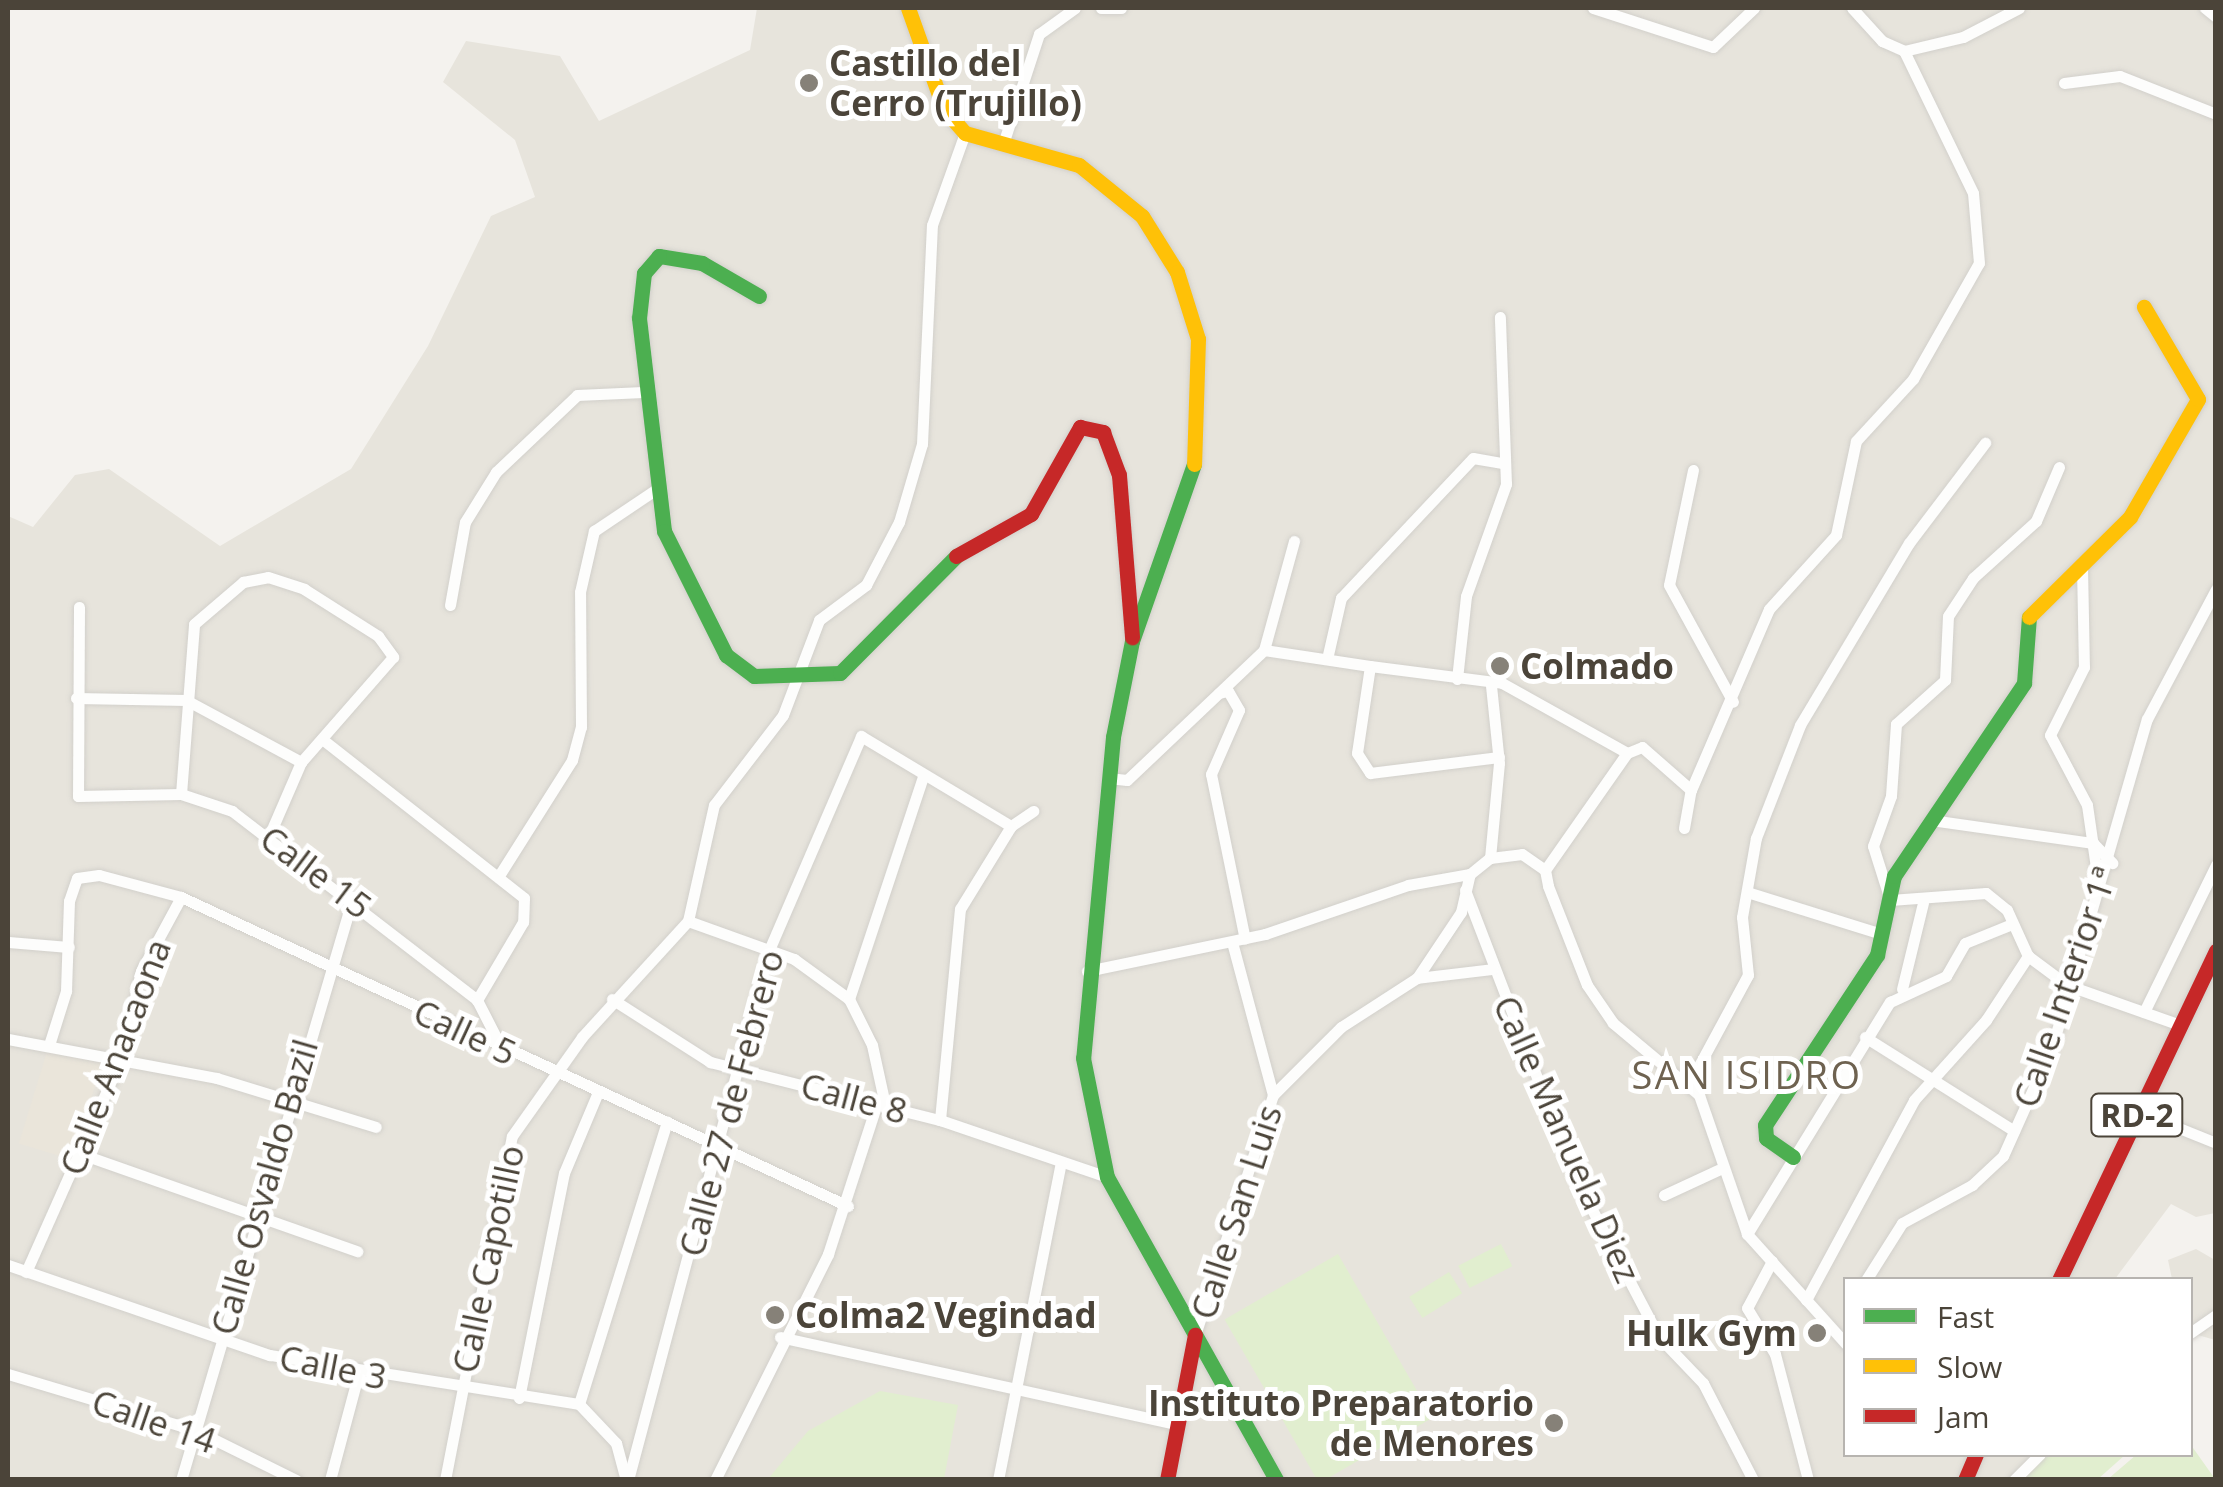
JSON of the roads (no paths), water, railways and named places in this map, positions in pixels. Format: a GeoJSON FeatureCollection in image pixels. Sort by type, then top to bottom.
{"type":"FeatureCollection","features":[{"type":"Feature","properties":{"kind":"street"},"geometry":{"type":"LineString","coordinates":[[908,8],[944,109],[965,133],[1079,165],[1142,216],[1190,306],[1202,376],[1197,454],[1132,640],[1108,778],[1086,971],[1085,1087],[1107,1178],[1276,1480]]}},
{"type":"Feature","properties":{"kind":"street"},"geometry":{"type":"LineString","coordinates":[[1003,144],[1039,34],[1076,8]]}},
{"type":"Feature","properties":{"kind":"street"},"geometry":{"type":"LineString","coordinates":[[1101,8],[1121,8]]}},
{"type":"Feature","properties":{"kind":"street"},"geometry":{"type":"LineString","coordinates":[[1599,8],[1713,47],[1754,8]]}},
{"type":"Feature","properties":{"kind":"street"},"geometry":{"type":"LineString","coordinates":[[1852,8],[1882,42],[1904,50],[1964,38],[2019,8]]}},
{"type":"Feature","properties":{"kind":"street"},"geometry":{"type":"LineString","coordinates":[[2205,8],[2216,16]]}},
{"type":"Feature","properties":{"kind":"street"},"geometry":{"type":"LineString","coordinates":[[1684,828],[1691,790],[1733,702],[1769,609],[1836,535],[1856,440],[1913,379],[1979,263],[1972,193],[1904,50]]}},
{"type":"Feature","properties":{"kind":"street"},"geometry":{"type":"LineString","coordinates":[[2064,83],[2120,76],[2216,114]]}},
{"type":"Feature","properties":{"kind":"street"},"geometry":{"type":"LineString","coordinates":[[715,1480],[780,1337],[848,1206],[881,1109],[872,1045],[849,999],[769,950],[688,921],[714,806],[783,715],[818,620],[866,585],[899,522],[922,444],[932,224],[965,133]]}},
{"type":"Feature","properties":{"kind":"street"},"geometry":{"type":"LineString","coordinates":[[759,296],[702,263],[648,261],[638,318],[643,392],[664,531],[726,655],[754,676],[840,673],[936,566],[1031,514],[1080,428],[1104,432],[1119,475],[1132,640]]}},
{"type":"Feature","properties":{"kind":"street"},"geometry":{"type":"LineString","coordinates":[[1793,1158],[1766,1138],[1766,1125],[1849,1004],[1882,934],[1894,876],[1938,821],[2024,683],[2026,620],[2082,566],[2159,476],[2198,399],[2144,306]]}},
{"type":"Feature","properties":{"kind":"street"},"geometry":{"type":"LineString","coordinates":[[1458,679],[1466,596],[1506,484],[1500,463],[1500,317]]}},
{"type":"Feature","properties":{"kind":"street"},"geometry":{"type":"LineString","coordinates":[[450,605],[465,522],[496,472],[577,396],[643,392]]}},
{"type":"Feature","properties":{"kind":"street"},"geometry":{"type":"LineString","coordinates":[[1689,1084],[1748,975],[1747,892],[1756,838],[1800,725],[1909,543],[1985,443]]}},
{"type":"Feature","properties":{"kind":"street"},"geometry":{"type":"LineString","coordinates":[[1327,659],[1341,598],[1473,458],[1500,463]]}},
{"type":"Feature","properties":{"kind":"street"},"geometry":{"type":"LineString","coordinates":[[1890,900],[1873,846],[1890,796],[1896,724],[1939,694],[1948,616],[1973,578],[2036,521],[2059,468]]}},
{"type":"Feature","properties":{"kind":"street"},"geometry":{"type":"LineString","coordinates":[[1694,470],[1669,584],[1733,702]]}},
{"type":"Feature","properties":{"kind":"street"},"geometry":{"type":"LineString","coordinates":[[500,874],[572,760],[581,727],[580,592],[594,531],[658,488]]}},
{"type":"Feature","properties":{"kind":"street"},"geometry":{"type":"LineString","coordinates":[[1108,778],[1127,780],[1264,650],[1294,541]]}},
{"type":"Feature","properties":{"kind":"street"},"geometry":{"type":"LineString","coordinates":[[2082,566],[2084,667],[2050,735],[2086,805],[2100,892]]}},
{"type":"Feature","properties":{"kind":"street"},"geometry":{"type":"LineString","coordinates":[[181,794],[194,624],[224,592],[268,577],[349,618],[393,657],[302,762],[268,836]]}},
{"type":"Feature","properties":{"kind":"street","name":"Calle Interior 1ª"},"geometry":{"type":"LineString","coordinates":[[1868,1277],[1890,1235],[1972,1186],[2014,1131],[2112,863],[2147,719],[2216,589]]}},
{"type":"Feature","properties":{"kind":"street"},"geometry":{"type":"LineString","coordinates":[[79,607],[76,698],[186,700],[302,762]]}},
{"type":"Feature","properties":{"kind":"street"},"geometry":{"type":"LineString","coordinates":[[1264,650],[1508,686],[1626,753]]}},
{"type":"Feature","properties":{"kind":"street"},"geometry":{"type":"LineString","coordinates":[[1370,666],[1357,753],[1370,773],[1499,757]]}},
{"type":"Feature","properties":{"kind":"street"},"geometry":{"type":"LineString","coordinates":[[1490,685],[1499,757],[1490,858]]}},
{"type":"Feature","properties":{"kind":"street"},"geometry":{"type":"LineString","coordinates":[[1219,694],[1228,692],[1239,710],[1210,774],[1238,940],[1273,1095]]}},
{"type":"Feature","properties":{"kind":"street","name":"Calle 15"},"geometry":{"type":"LineString","coordinates":[[76,698],[78,796],[181,794],[208,799],[353,897],[478,1000],[500,1047]]}},
{"type":"Feature","properties":{"kind":"street","name":"Calle 27 de Febrero"},"geometry":{"type":"LineString","coordinates":[[627,1480],[721,1143],[769,950],[861,736],[923,777]]}},
{"type":"Feature","properties":{"kind":"street"},"geometry":{"type":"LineString","coordinates":[[322,739],[500,874],[527,910],[478,1000]]}},
{"type":"Feature","properties":{"kind":"street"},"geometry":{"type":"LineString","coordinates":[[1545,870],[1626,753],[1642,747],[1691,790]]}},
{"type":"Feature","properties":{"kind":"street"},"geometry":{"type":"LineString","coordinates":[[849,999],[923,777],[1011,826]]}},
{"type":"Feature","properties":{"kind":"street"},"geometry":{"type":"LineString","coordinates":[[940,1120],[950,944],[960,908],[1011,826],[1033,812]]}},
{"type":"Feature","properties":{"kind":"street"},"geometry":{"type":"LineString","coordinates":[[1938,821],[2094,844],[2112,863]]}},
{"type":"Feature","properties":{"kind":"street"},"geometry":{"type":"LineString","coordinates":[[1086,971],[1238,940],[1470,874],[1490,858],[1522,854],[1545,870],[1587,985],[1636,1047],[1689,1084],[1718,1170],[1746,1234],[1843,1336]]}},
{"type":"Feature","properties":{"kind":"street"},"geometry":{"type":"LineString","coordinates":[[2144,1012],[2216,866]]}},
{"type":"Feature","properties":{"kind":"street"},"geometry":{"type":"LineString","coordinates":[[1417,978],[1461,912],[1470,874]]}},
{"type":"Feature","properties":{"kind":"street","name":"Calle 5"},"geometry":{"type":"LineString","coordinates":[[69,947],[77,878],[99,875],[181,898],[326,970],[552,1073],[721,1143],[848,1206]]}},
{"type":"Feature","properties":{"kind":"street","name":"Calle Manuela Diez"},"geometry":{"type":"LineString","coordinates":[[1464,888],[1492,969],[1628,1284],[1659,1337],[1704,1383],[1753,1480]]}},
{"type":"Feature","properties":{"kind":"street"},"geometry":{"type":"LineString","coordinates":[[1747,892],[1882,934]]}},
{"type":"Feature","properties":{"kind":"street"},"geometry":{"type":"LineString","coordinates":[[1890,900],[1923,902],[1986,894],[2012,924],[2028,956],[2068,985],[2180,1025]]}},
{"type":"Feature","properties":{"kind":"street","name":"Calle Osvaldo Bazil"},"geometry":{"type":"LineString","coordinates":[[181,1480],[258,1216],[286,1104],[326,970],[353,897]]}},
{"type":"Feature","properties":{"kind":"street","name":"Calle Anacaona"},"geometry":{"type":"LineString","coordinates":[[26,1272],[122,1056],[142,971],[181,898]]}},
{"type":"Feature","properties":{"kind":"street"},"geometry":{"type":"LineString","coordinates":[[1746,1234],[1865,1037],[1902,990],[1923,902]]}},
{"type":"Feature","properties":{"kind":"street","name":"Calle Capotillo"},"geometry":{"type":"LineString","coordinates":[[446,1480],[512,1136],[552,1073],[612,999],[688,921]]}},
{"type":"Feature","properties":{"kind":"street"},"geometry":{"type":"LineString","coordinates":[[1902,990],[1940,980],[1965,943],[2012,924]]}},
{"type":"Feature","properties":{"kind":"street"},"geometry":{"type":"LineString","coordinates":[[8,942],[69,947],[49,1045]]}},
{"type":"Feature","properties":{"kind":"street","name":"RD-2"},"geometry":{"type":"LineString","coordinates":[[2060,1277],[2216,951]]}},
{"type":"Feature","properties":{"kind":"street"},"geometry":{"type":"LineString","coordinates":[[1806,1300],[1897,1128],[2028,956]]}},
{"type":"Feature","properties":{"kind":"street"},"geometry":{"type":"LineString","coordinates":[[1417,978],[1492,969]]}},
{"type":"Feature","properties":{"kind":"street","name":"Calle San Luis"},"geometry":{"type":"LineString","coordinates":[[1195,1335],[1273,1095],[1341,1026],[1417,978]]}},
{"type":"Feature","properties":{"kind":"street","name":"Calle 8"},"geometry":{"type":"LineString","coordinates":[[612,999],[675,1046],[881,1109],[940,1120],[1107,1178]]}},
{"type":"Feature","properties":{"kind":"street"},"geometry":{"type":"LineString","coordinates":[[1865,1037],[1936,1076],[2014,1131]]}},
{"type":"Feature","properties":{"kind":"street"},"geometry":{"type":"LineString","coordinates":[[8,1039],[122,1056],[376,1126]]}},
{"type":"Feature","properties":{"kind":"street"},"geometry":{"type":"LineString","coordinates":[[519,1398],[564,1173],[598,1092]]}},
{"type":"Feature","properties":{"kind":"street"},"geometry":{"type":"LineString","coordinates":[[2139,1112],[2216,1142]]}},
{"type":"Feature","properties":{"kind":"street"},"geometry":{"type":"LineString","coordinates":[[627,1480],[616,1443],[578,1404],[667,1121]]}},
{"type":"Feature","properties":{"kind":"street"},"geometry":{"type":"LineString","coordinates":[[80,1154],[357,1251]]}},
{"type":"Feature","properties":{"kind":"street"},"geometry":{"type":"LineString","coordinates":[[998,1480],[1060,1163]]}},
{"type":"Feature","properties":{"kind":"street"},"geometry":{"type":"LineString","coordinates":[[1664,1194],[1718,1170]]}},
{"type":"Feature","properties":{"kind":"street"},"geometry":{"type":"LineString","coordinates":[[1772,1261],[1747,1308],[1775,1354],[1808,1480]]}},
{"type":"Feature","properties":{"kind":"street","name":"Calle 3"},"geometry":{"type":"LineString","coordinates":[[8,1265],[222,1342],[461,1391],[578,1404]]}},
{"type":"Feature","properties":{"kind":"street"},"geometry":{"type":"LineString","coordinates":[[2193,1331],[2216,1315]]}},
{"type":"Feature","properties":{"kind":"street"},"geometry":{"type":"LineString","coordinates":[[1167,1480],[1195,1335]]}},
{"type":"Feature","properties":{"kind":"street"},"geometry":{"type":"LineString","coordinates":[[780,1337],[1178,1424]]}},
{"type":"Feature","properties":{"kind":"street"},"geometry":{"type":"LineString","coordinates":[[330,1480],[360,1372]]}},
{"type":"Feature","properties":{"kind":"street","name":"Calle 14"},"geometry":{"type":"LineString","coordinates":[[8,1374],[195,1430],[296,1480]]}},
{"type":"Feature","properties":{"kind":"street"},"geometry":{"type":"LineString","coordinates":[[1964,1480],[1975,1457]]}},
{"type":"Feature","properties":{"kind":"street"},"geometry":{"type":"LineString","coordinates":[[2014,1480],[2037,1457]]}},
{"type":"Feature","properties":{"kind":"place","name":"Castillo del Cerro (Trujillo)"},"geometry":{"type":"Point","coordinates":[809,83]}},
{"type":"Feature","properties":{"kind":"place","name":"Colmado"},"geometry":{"type":"Point","coordinates":[1500,666]}},
{"type":"Feature","properties":{"kind":"place","name":"Colma2 Vegindad"},"geometry":{"type":"Point","coordinates":[775,1315]}},
{"type":"Feature","properties":{"kind":"place","name":"Hulk Gym"},"geometry":{"type":"Point","coordinates":[1817,1333]}},
{"type":"Feature","properties":{"kind":"place","name":"Instituto Preparatorio de Menores"},"geometry":{"type":"Point","coordinates":[1554,1423]}},
{"type":"Feature","properties":{"kind":"district","name":"SAN ISIDRO"},"geometry":{"type":"Point","coordinates":[1747,1075]}}]}
